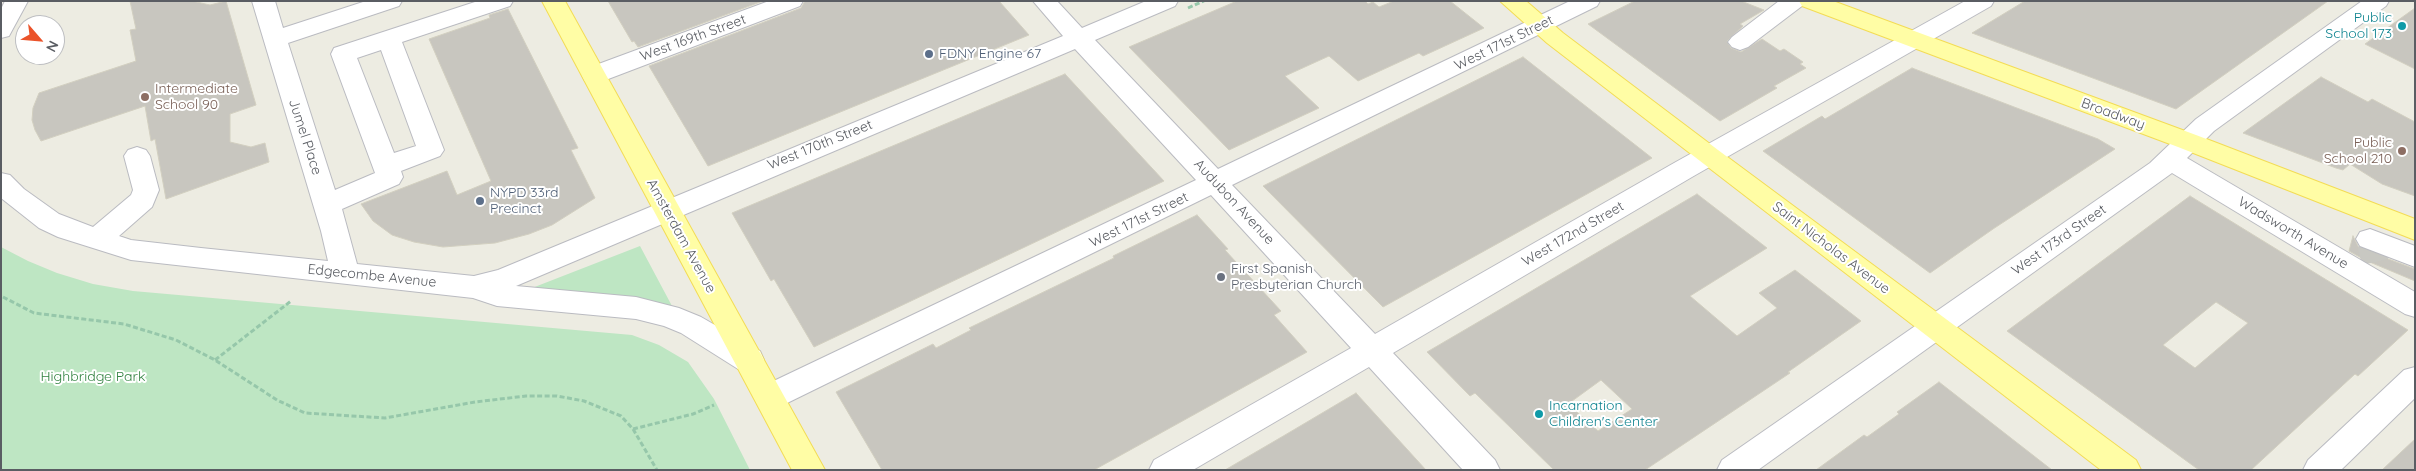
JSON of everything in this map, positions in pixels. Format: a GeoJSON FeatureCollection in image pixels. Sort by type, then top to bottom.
{"type":"FeatureCollection","features":[{"type":"Feature","properties":{"kind":"main road","name":"Amsterdam Avenue"},"geometry":{"type":"LineString","coordinates":[[553,1],[809,470]]}},
{"type":"Feature","properties":{"kind":"main road","name":"Saint Nicholas Avenue"},"geometry":{"type":"LineString","coordinates":[[1501,1],[1539,25]]}},
{"type":"Feature","properties":{"kind":"main road","name":"Saint Nicholas Avenue"},"geometry":{"type":"LineString","coordinates":[[1511,1],[1539,25],[1709,156],[2125,470]]}},
{"type":"Feature","properties":{"kind":"main road","name":"Broadway"},"geometry":{"type":"LineString","coordinates":[[1810,1],[1913,39],[2178,151],[2363,210],[2415,230]]}},
{"type":"Feature","properties":{"kind":"street"},"geometry":{"type":"LineString","coordinates":[[1,31],[17,1]]}},
{"type":"Feature","properties":{"kind":"street","name":"Jumel Place"},"geometry":{"type":"LineString","coordinates":[[263,1],[327,204],[345,274]]}},
{"type":"Feature","properties":{"kind":"street"},"geometry":{"type":"LineString","coordinates":[[274,38],[391,1]]}},
{"type":"Feature","properties":{"kind":"street"},"geometry":{"type":"LineString","coordinates":[[327,204],[390,177],[343,54],[502,1]]}},
{"type":"Feature","properties":{"kind":"street","name":"West 169th Street"},"geometry":{"type":"LineString","coordinates":[[594,75],[792,1]]}},
{"type":"Feature","properties":{"kind":"street","name":"Audubon Avenue"},"geometry":{"type":"LineString","coordinates":[[1044,1],[1374,350],[1484,470]]}},
{"type":"Feature","properties":{"kind":"street","name":"West 170th Street"},"geometry":{"type":"LineString","coordinates":[[474,287],[504,279],[1167,1]]}},
{"type":"Feature","properties":{"kind":"street","name":"West 171st Street"},"geometry":{"type":"LineString","coordinates":[[770,398],[1589,1]]}},
{"type":"Feature","properties":{"kind":"street"},"geometry":{"type":"LineString","coordinates":[[1740,42],[1794,1]]}},
{"type":"Feature","properties":{"kind":"street","name":"West 172nd Street"},"geometry":{"type":"LineString","coordinates":[[1165,470],[1913,39],[1983,1]]}},
{"type":"Feature","properties":{"kind":"street","name":"West 173rd Street"},"geometry":{"type":"LineString","coordinates":[[1733,470],[2178,151],[2204,125],[2378,1]]}},
{"type":"Feature","properties":{"kind":"street"},"geometry":{"type":"LineString","coordinates":[[386,166],[431,150],[389,39]]}},
{"type":"Feature","properties":{"kind":"street","name":"Wadsworth Avenue"},"geometry":{"type":"LineString","coordinates":[[2178,151],[2373,258]]}},
{"type":"Feature","properties":{"kind":"street"},"geometry":{"type":"LineString","coordinates":[[96,240],[143,200],[146,190],[137,156]]}},
{"type":"Feature","properties":{"kind":"street","name":"Edgecombe Avenue"},"geometry":{"type":"LineString","coordinates":[[1,182],[15,196],[49,220],[68,230],[131,250],[474,287],[498,295],[636,308],[669,316],[691,325],[749,360]]}},
{"type":"Feature","properties":{"kind":"street"},"geometry":{"type":"LineString","coordinates":[[2363,210],[2373,258],[2412,294]]}},
{"type":"Feature","properties":{"kind":"street"},"geometry":{"type":"LineString","coordinates":[[2373,258],[2415,257]]}},
{"type":"Feature","properties":{"kind":"street"},"geometry":{"type":"LineString","coordinates":[[2319,470],[2415,379]]}},
{"type":"Feature","properties":{"kind":"path"},"geometry":{"type":"LineString","coordinates":[[3,297],[34,313],[124,324],[176,340],[215,360],[277,400],[305,413],[344,418],[384,418],[475,402],[526,396],[557,396],[604,407],[621,416],[633,429],[657,470]]}},
{"type":"Feature","properties":{"kind":"path"},"geometry":{"type":"LineString","coordinates":[[215,360],[291,300]]}},
{"type":"Feature","properties":{"kind":"path"},"geometry":{"type":"LineString","coordinates":[[633,429],[693,414],[714,406]]}},
{"type":"Feature","properties":{"kind":"green space"},"geometry":{"type":"Polygon","coordinates":[[[640,246],[672,306],[532,288],[640,246]]]}},
{"type":"Feature","properties":{"kind":"green space","name":"Highbridge Park"},"geometry":{"type":"Polygon","coordinates":[[[1,247],[57,273],[93,284],[133,291],[632,335],[659,345],[688,362],[714,399],[750,470],[1,470],[1,247]]]}},
{"type":"Feature","properties":{"kind":"building","name":"Intermediate School 90"},"geometry":{"type":"Polygon","coordinates":[[[130,1],[192,1],[210,5],[226,1],[256,105],[230,114],[230,142],[251,147],[265,143],[269,162],[166,199],[155,139],[151,141],[145,106],[41,141],[32,120],[33,108],[39,93],[136,61],[130,30],[136,29],[130,1]]]}},
{"type":"Feature","properties":{"kind":"building"},"geometry":{"type":"Polygon","coordinates":[[[608,1],[763,1],[638,47],[634,41],[632,42],[608,1]]]}},
{"type":"Feature","properties":{"kind":"building"},"geometry":{"type":"Polygon","coordinates":[[[805,1],[999,1],[1029,35],[708,166],[649,66],[801,8],[805,1]]]}},
{"type":"Feature","properties":{"kind":"building"},"geometry":{"type":"Polygon","coordinates":[[[1237,1],[1365,1],[1368,4],[1373,2],[1379,7],[1394,1],[1450,1],[1484,28],[1423,56],[1419,53],[1358,81],[1329,56],[1285,76],[1319,108],[1229,150],[1129,47],[1237,1]]]}},
{"type":"Feature","properties":{"kind":"building"},"geometry":{"type":"Polygon","coordinates":[[[1635,1],[1741,1],[1764,10],[1740,24],[1743,26],[1727,41],[1731,48],[1741,52],[1762,39],[1780,51],[1784,49],[1803,62],[1800,64],[1806,68],[1774,86],[1777,88],[1720,121],[1588,24],[1635,1]]]}},
{"type":"Feature","properties":{"kind":"building"},"geometry":{"type":"Polygon","coordinates":[[[2025,1],[2328,1],[2176,109],[1972,33],[2025,1]]]}},
{"type":"Feature","properties":{"kind":"building","name":"Public School 173"},"geometry":{"type":"Polygon","coordinates":[[[2415,8],[2415,69],[2365,44],[2415,8]]]}},
{"type":"Feature","properties":{"kind":"building"},"geometry":{"type":"Polygon","coordinates":[[[508,9],[578,148],[571,150],[595,198],[552,225],[529,234],[495,243],[443,247],[414,242],[392,235],[373,221],[361,204],[447,171],[457,195],[491,181],[429,39],[490,18],[489,15],[508,9]]]}},
{"type":"Feature","properties":{"kind":"building"},"geometry":{"type":"Polygon","coordinates":[[[1523,57],[1652,158],[1383,307],[1263,186],[1523,57]]]}},
{"type":"Feature","properties":{"kind":"building"},"geometry":{"type":"Polygon","coordinates":[[[1912,68],[2098,139],[2115,149],[1930,273],[1763,151],[1822,116],[1825,119],[1912,68]]]}},
{"type":"Feature","properties":{"kind":"building"},"geometry":{"type":"Polygon","coordinates":[[[1065,74],[1164,181],[814,347],[774,279],[771,281],[732,213],[1065,74]]]}},
{"type":"Feature","properties":{"kind":"building"},"geometry":{"type":"Polygon","coordinates":[[[2321,77],[2368,102],[2372,99],[2415,122],[2415,196],[2382,184],[2350,164],[2343,170],[2336,168],[2243,133],[2321,77]]]}},
{"type":"Feature","properties":{"kind":"building"},"geometry":{"type":"Polygon","coordinates":[[[1697,194],[1767,248],[1690,296],[1737,336],[1777,308],[1759,293],[1795,270],[1861,321],[1788,372],[1790,373],[1645,470],[1554,470],[1475,393],[1470,396],[1427,352],[1697,194]],[[1601,380],[1568,404],[1598,431],[1632,409],[1601,380]]]}},
{"type":"Feature","properties":{"kind":"building"},"geometry":{"type":"Polygon","coordinates":[[[2190,196],[2408,330],[2358,376],[2355,374],[2251,470],[2199,470],[2007,331],[2190,196]],[[2216,302],[2163,345],[2195,368],[2248,323],[2216,302]]]}},
{"type":"Feature","properties":{"kind":"building"},"geometry":{"type":"Polygon","coordinates":[[[1197,215],[1228,249],[1225,250],[1281,311],[1274,315],[1307,352],[1094,470],[882,470],[836,392],[933,344],[936,348],[971,330],[969,328],[1114,258],[1113,256],[1197,215]]]}},
{"type":"Feature","properties":{"kind":"building"},"geometry":{"type":"Polygon","coordinates":[[[2353,236],[2359,248],[2415,269],[2415,281],[2365,260],[2349,251],[2353,236]]]}},
{"type":"Feature","properties":{"kind":"building"},"geometry":{"type":"Polygon","coordinates":[[[1939,382],[2052,470],[1816,470],[1864,435],[1867,437],[1899,414],[1897,412],[1939,382]]]}},
{"type":"Feature","properties":{"kind":"building"},"geometry":{"type":"Polygon","coordinates":[[[1356,393],[1426,470],[1225,470],[1285,435],[1356,393]]]}},
{"type":"Feature","properties":{"kind":"building"},"geometry":{"type":"Polygon","coordinates":[[[2415,439],[2415,470],[2382,470],[2415,439]]]}},
{"type":"Feature","properties":{"kind":"tunnel"},"geometry":{"type":"LineString","coordinates":[[2371,244],[2375,262]]}},
{"type":"Feature","properties":{"kind":"place","name":"Public School 173"},"geometry":{"type":"Point","coordinates":[2402,26]}},
{"type":"Feature","properties":{"kind":"place","name":"FDNY Engine 67"},"geometry":{"type":"Point","coordinates":[929,54]}},
{"type":"Feature","properties":{"kind":"place","name":"Intermediate School 90"},"geometry":{"type":"Point","coordinates":[145,97]}},
{"type":"Feature","properties":{"kind":"place","name":"Public School 210"},"geometry":{"type":"Point","coordinates":[2402,151]}},
{"type":"Feature","properties":{"kind":"place","name":"NYPD 33rd Precinct"},"geometry":{"type":"Point","coordinates":[480,201]}},
{"type":"Feature","properties":{"kind":"place","name":"First Spanish Presbyterian Church"},"geometry":{"type":"Point","coordinates":[1221,277]}},
{"type":"Feature","properties":{"kind":"place","name":"Incarnation Children's Center"},"geometry":{"type":"Point","coordinates":[1539,414]}}]}
